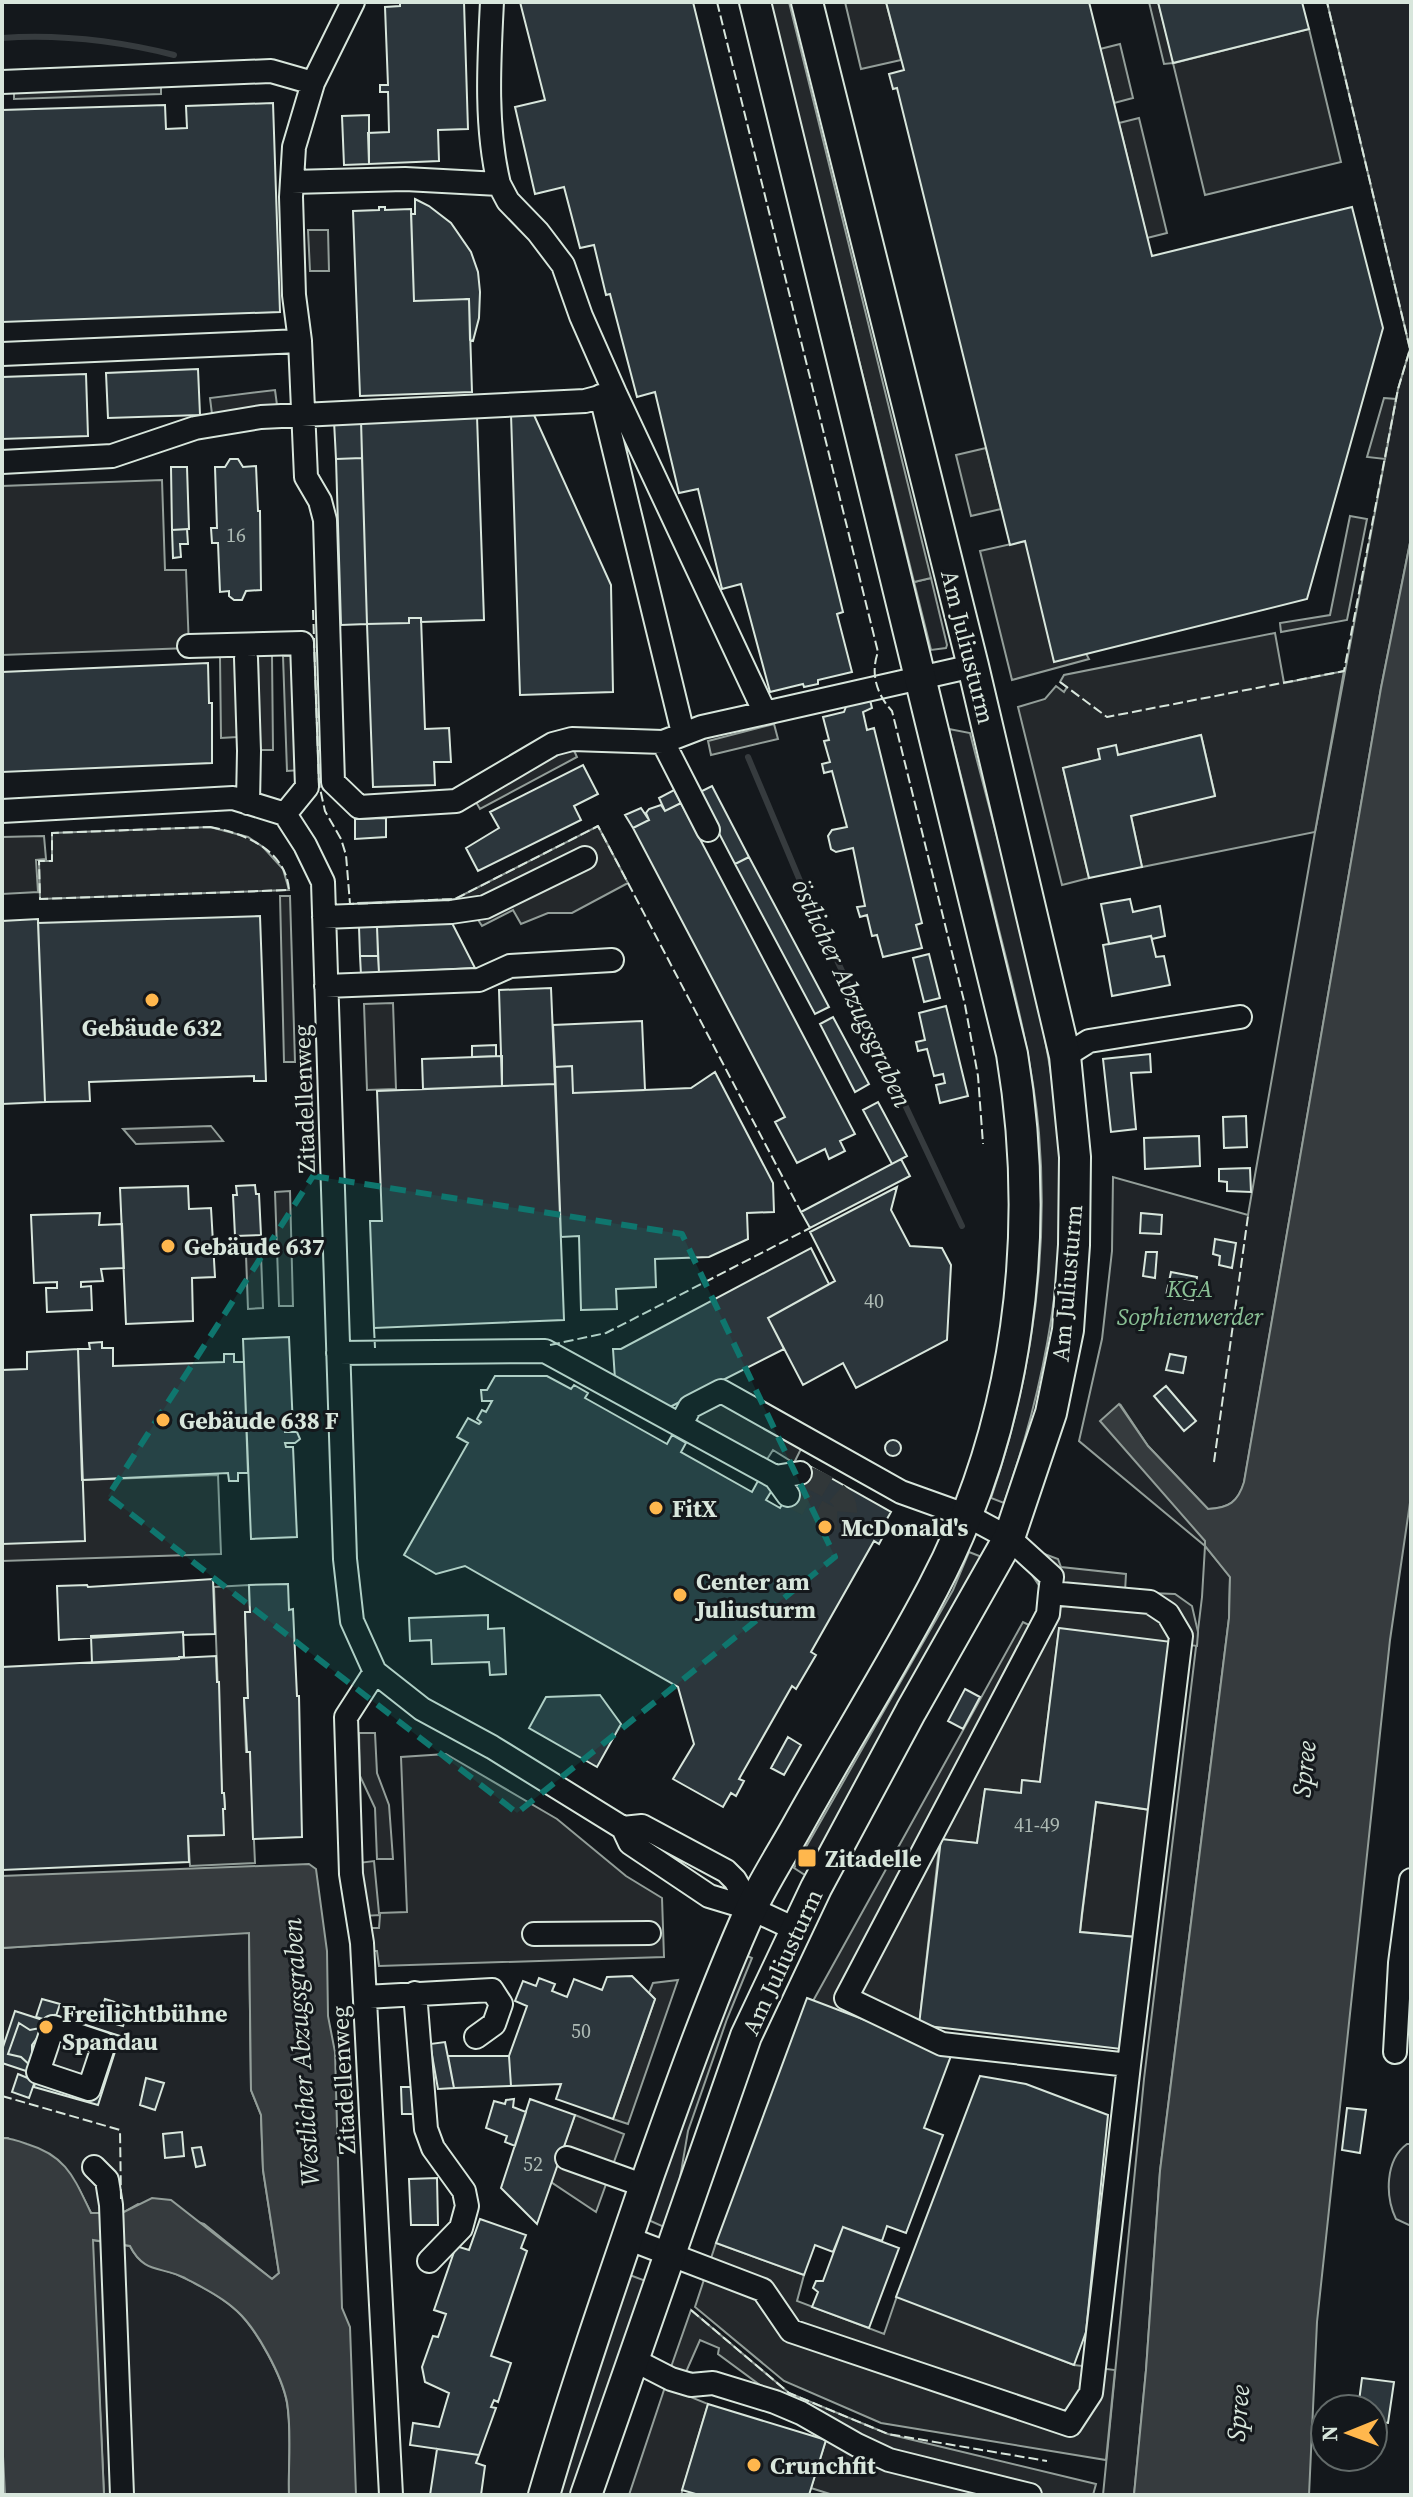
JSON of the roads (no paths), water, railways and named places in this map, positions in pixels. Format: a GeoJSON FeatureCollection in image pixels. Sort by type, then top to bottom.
{"type":"FeatureCollection","features":[{"type":"Feature","properties":{"kind":"main road","name":"Am Juliusturm"},"geometry":{"type":"LineString","coordinates":[[544,2495],[645,2186],[694,2048],[752,1909],[933,1587],[968,1516],[1001,1404],[1018,1325],[1025,1247],[1025,1162],[1021,1106],[1012,1054],[755,2]]}},
{"type":"Feature","properties":{"kind":"main road","name":"Am Juliusturm"},"geometry":{"type":"LineString","coordinates":[[586,2495],[746,2036],[795,1929],[911,1711],[1009,1538],[1051,1413],[1068,1330],[1074,1245],[1075,1157],[1065,1056],[973,666],[807,2]]}},
{"type":"Feature","properties":{"kind":"street"},"geometry":{"type":"LineString","coordinates":[[353,2],[313,83],[294,147],[292,182],[294,295],[300,341],[306,477],[320,501],[325,520],[333,782],[359,807],[456,801],[553,744],[572,739],[673,738],[702,727],[973,666]]}},
{"type":"Feature","properties":{"kind":"street"},"geometry":{"type":"LineString","coordinates":[[492,2],[491,110],[493,162],[499,184],[508,201],[538,232],[563,265],[608,394],[765,713]]}},
{"type":"Feature","properties":{"kind":"street"},"geometry":{"type":"LineString","coordinates":[[2,82],[271,71],[313,83]]}},
{"type":"Feature","properties":{"kind":"street"},"geometry":{"type":"LineString","coordinates":[[292,182],[405,179],[499,184]]}},
{"type":"Feature","properties":{"kind":"street"},"geometry":{"type":"LineString","coordinates":[[2,354],[300,341]]}},
{"type":"Feature","properties":{"kind":"street"},"geometry":{"type":"LineString","coordinates":[[2,462],[112,456],[195,428],[303,413],[555,403],[585,401],[608,394]]}},
{"type":"Feature","properties":{"kind":"street"},"geometry":{"type":"LineString","coordinates":[[608,394],[673,738],[708,830]]}},
{"type":"Feature","properties":{"kind":"street"},"geometry":{"type":"LineString","coordinates":[[2,811],[233,798],[285,814],[307,787],[302,643],[189,646]]}},
{"type":"Feature","properties":{"kind":"street"},"geometry":{"type":"LineString","coordinates":[[246,658],[248,803]]}},
{"type":"Feature","properties":{"kind":"street","name":"Zitadellenweg"},"geometry":{"type":"LineString","coordinates":[[285,814],[323,882],[345,1559],[352,1621],[375,1672],[422,1709],[623,1828],[630,1843],[709,1896],[752,1909],[795,1929]]}},
{"type":"Feature","properties":{"kind":"street"},"geometry":{"type":"LineString","coordinates":[[324,917],[451,912],[485,907],[585,858]]}},
{"type":"Feature","properties":{"kind":"street"},"geometry":{"type":"LineString","coordinates":[[326,986],[479,980],[510,966],[612,960]]}},
{"type":"Feature","properties":{"kind":"street"},"geometry":{"type":"LineString","coordinates":[[1065,1056],[1089,1041],[1240,1017]]}},
{"type":"Feature","properties":{"kind":"street"},"geometry":{"type":"LineString","coordinates":[[338,1353],[545,1351],[681,1424],[782,1486],[800,1473]]}},
{"type":"Feature","properties":{"kind":"street"},"geometry":{"type":"LineString","coordinates":[[681,1424],[690,1407],[721,1391],[901,1492],[968,1516],[1009,1538],[1052,1577],[1048,1614],[846,1998],[942,2044],[1129,2065]]}},
{"type":"Feature","properties":{"kind":"street"},"geometry":{"type":"LineString","coordinates":[[627,2238],[763,2290],[791,2331],[1070,2425],[1091,2393],[1181,1636],[1168,1614],[1150,1602],[1050,1593]]}},
{"type":"Feature","properties":{"kind":"street","name":"Zitadellenweg"},"geometry":{"type":"LineString","coordinates":[[375,1672],[346,1717],[351,1874],[362,1943],[391,2495]]}},
{"type":"Feature","properties":{"kind":"street"},"geometry":{"type":"LineString","coordinates":[[1395,2052],[1400,1963],[1411,1880]]}},
{"type":"Feature","properties":{"kind":"street"},"geometry":{"type":"LineString","coordinates":[[534,1934],[649,1933]]}},
{"type":"Feature","properties":{"kind":"street"},"geometry":{"type":"LineString","coordinates":[[365,1997],[492,1990],[501,2004],[494,2024],[476,2037]]}},
{"type":"Feature","properties":{"kind":"street"},"geometry":{"type":"LineString","coordinates":[[415,1993],[426,2129],[433,2148],[464,2191],[467,2206],[461,2228],[429,2261]]}},
{"type":"Feature","properties":{"kind":"street"},"geometry":{"type":"LineString","coordinates":[[567,2158],[645,2186]]}},
{"type":"Feature","properties":{"kind":"street"},"geometry":{"type":"LineString","coordinates":[[94,2167],[107,2180],[111,2205],[122,2495]]}},
{"type":"Feature","properties":{"kind":"street"},"geometry":{"type":"LineString","coordinates":[[632,2359],[671,2379],[691,2385],[713,2383],[775,2402],[889,2460],[1030,2495]]}},
{"type":"Feature","properties":{"kind":"water","name":"Spree"},"geometry":{"type":"Polygon","coordinates":[[[1411,538],[1411,1496],[1390,1640],[1317,2322],[1314,2393],[1309,2393],[1309,2495],[1134,2495],[1160,2171],[1229,1618],[1230,1577],[1205,1546],[1205,1541],[1100,1421],[1119,1404],[1148,1446],[1208,1509],[1227,1505],[1239,1495],[1244,1482],[1381,688],[1411,538]]]}},
{"type":"Feature","properties":{"kind":"water","name":"Westlicher Abzugsgraben"},"geometry":{"type":"Polygon","coordinates":[[[309,1864],[316,1869],[327,1951],[328,2016],[335,2052],[342,2308],[350,2327],[356,2495],[289,2495],[289,2425],[284,2391],[260,2341],[237,2311],[185,2278],[147,2265],[130,2246],[93,2240],[104,2495],[5,2495],[2,2437],[2,2138],[41,2149],[60,2162],[74,2179],[91,2213],[122,2213],[152,2198],[171,2200],[272,2279],[279,2273],[263,2170],[261,2115],[251,2090],[249,1933],[2,1948],[2,1876],[309,1864]]]}},
{"type":"Feature","properties":{"kind":"waterway","name":"östlicher Abzugsgraben"},"geometry":{"type":"LineString","coordinates":[[2,38],[88,40],[174,55]]}},
{"type":"Feature","properties":{"kind":"waterway","name":"östlicher Abzugsgraben"},"geometry":{"type":"LineString","coordinates":[[748,757],[803,888],[962,1226]]}},
{"type":"Feature","properties":{"kind":"tunnel"},"geometry":{"type":"LineString","coordinates":[[788,1495],[831,1518],[839,1518],[846,1512],[837,1493],[800,1473]]}},
{"type":"Feature","properties":{"kind":"place","name":"Gebäude 632"},"geometry":{"type":"Point","coordinates":[152,1000]}},
{"type":"Feature","properties":{"kind":"place","name":"Gebäude 637"},"geometry":{"type":"Point","coordinates":[168,1246]}},
{"type":"Feature","properties":{"kind":"place","name":"Gebäude 638 F"},"geometry":{"type":"Point","coordinates":[163,1420]}},
{"type":"Feature","properties":{"kind":"place","name":"FitX"},"geometry":{"type":"Point","coordinates":[656,1508]}},
{"type":"Feature","properties":{"kind":"place","name":"McDonald's"},"geometry":{"type":"Point","coordinates":[825,1527]}},
{"type":"Feature","properties":{"kind":"place","name":"Center am Juliusturm"},"geometry":{"type":"Point","coordinates":[680,1595]}},
{"type":"Feature","properties":{"kind":"place","name":"Zitadelle"},"geometry":{"type":"Point","coordinates":[807,1858]}},
{"type":"Feature","properties":{"kind":"place","name":"Freilichtbühne Spandau"},"geometry":{"type":"Point","coordinates":[46,2027]}},
{"type":"Feature","properties":{"kind":"place","name":"Crunchfit"},"geometry":{"type":"Point","coordinates":[754,2465]}},
{"type":"Feature","properties":{"kind":"park label","name":"KGA Sophienwerder"},"geometry":{"type":"Point","coordinates":[1190,1302]}}]}
